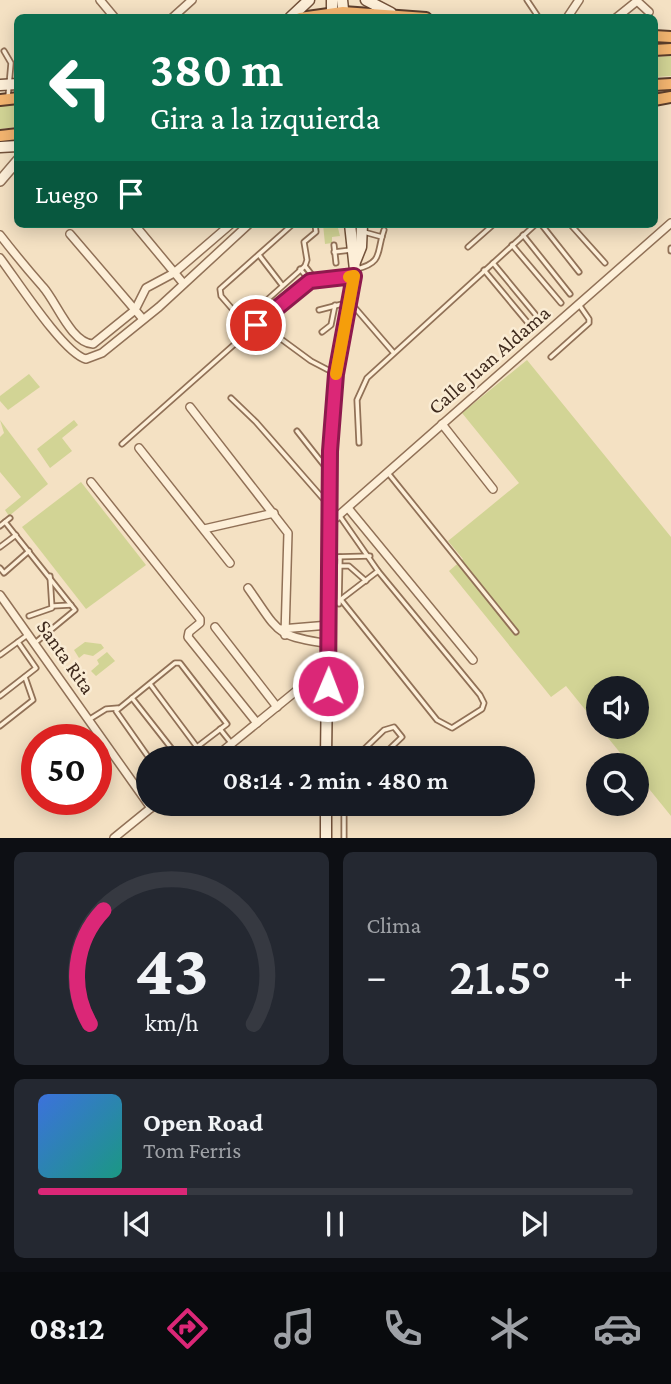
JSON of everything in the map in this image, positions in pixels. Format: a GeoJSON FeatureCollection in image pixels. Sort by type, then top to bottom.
{"type":"FeatureCollection","features":[{"type":"Feature","properties":{"kind":"highway"},"geometry":{"type":"LineString","coordinates":[[364,14],[398,14]]}},
{"type":"Feature","properties":{"kind":"main road"},"geometry":{"type":"LineString","coordinates":[[294,14],[309,0]]}},
{"type":"Feature","properties":{"kind":"main road"},"geometry":{"type":"LineString","coordinates":[[366,0],[391,13]]}},
{"type":"Feature","properties":{"kind":"main road"},"geometry":{"type":"LineString","coordinates":[[350,228],[355,270]]}},
{"type":"Feature","properties":{"kind":"main road"},"geometry":{"type":"LineString","coordinates":[[326,746],[329,625],[337,604],[330,523],[336,374],[363,228]]}},
{"type":"Feature","properties":{"kind":"main road"},"geometry":{"type":"LineString","coordinates":[[326,816],[326,838]]}},
{"type":"Feature","properties":{"kind":"street"},"geometry":{"type":"LineString","coordinates":[[100,0],[112,14]]}},
{"type":"Feature","properties":{"kind":"street"},"geometry":{"type":"LineString","coordinates":[[176,14],[192,0]]}},
{"type":"Feature","properties":{"kind":"street"},"geometry":{"type":"LineString","coordinates":[[621,14],[638,1],[649,12]]}},
{"type":"Feature","properties":{"kind":"street"},"geometry":{"type":"LineString","coordinates":[[0,181],[14,165]]}},
{"type":"Feature","properties":{"kind":"street","name":"Calle Juan Aldama"},"geometry":{"type":"LineString","coordinates":[[330,523],[671,223]]}},
{"type":"Feature","properties":{"kind":"street"},"geometry":{"type":"LineString","coordinates":[[137,228],[183,283]]}},
{"type":"Feature","properties":{"kind":"street"},"geometry":{"type":"LineString","coordinates":[[0,235],[34,280],[44,288],[53,305],[82,341],[89,344],[135,310],[146,288],[174,273],[226,228]]}},
{"type":"Feature","properties":{"kind":"street"},"geometry":{"type":"LineString","coordinates":[[0,258],[24,288],[27,298],[73,353],[86,359],[102,353],[168,299],[245,228]]}},
{"type":"Feature","properties":{"kind":"street"},"geometry":{"type":"LineString","coordinates":[[70,234],[142,318]]}},
{"type":"Feature","properties":{"kind":"street"},"geometry":{"type":"LineString","coordinates":[[24,288],[34,280]]}},
{"type":"Feature","properties":{"kind":"street"},"geometry":{"type":"LineString","coordinates":[[42,314],[53,305]]}},
{"type":"Feature","properties":{"kind":"street"},"geometry":{"type":"LineString","coordinates":[[190,407],[274,513],[288,536],[282,631]]}},
{"type":"Feature","properties":{"kind":"street"},"geometry":{"type":"LineString","coordinates":[[442,424],[493,489]]}},
{"type":"Feature","properties":{"kind":"street"},"geometry":{"type":"LineString","coordinates":[[139,448],[230,563]]}},
{"type":"Feature","properties":{"kind":"street"},"geometry":{"type":"LineString","coordinates":[[91,482],[200,620],[200,624],[189,632],[188,637],[257,723]]}},
{"type":"Feature","properties":{"kind":"street"},"geometry":{"type":"LineString","coordinates":[[348,508],[473,660]]}},
{"type":"Feature","properties":{"kind":"street"},"geometry":{"type":"LineString","coordinates":[[204,529],[274,513]]}},
{"type":"Feature","properties":{"kind":"street"},"geometry":{"type":"LineString","coordinates":[[248,588],[282,631],[304,640],[329,644]]}},
{"type":"Feature","properties":{"kind":"street","name":"Santa Rita"},"geometry":{"type":"LineString","coordinates":[[0,595],[3,606],[28,634],[136,782]]}},
{"type":"Feature","properties":{"kind":"street"},"geometry":{"type":"LineString","coordinates":[[282,631],[329,625]]}},
{"type":"Feature","properties":{"kind":"street"},"geometry":{"type":"LineString","coordinates":[[215,627],[277,707]]}},
{"type":"Feature","properties":{"kind":"street"},"geometry":{"type":"LineString","coordinates":[[302,627],[304,640]]}},
{"type":"Feature","properties":{"kind":"street"},"geometry":{"type":"LineString","coordinates":[[230,746],[329,664]]}},
{"type":"Feature","properties":{"kind":"street"},"geometry":{"type":"LineString","coordinates":[[114,838],[142,816]]}},
{"type":"Feature","properties":{"kind":"lane"},"geometry":{"type":"LineString","coordinates":[[4,51],[11,63],[9,99]]}},
{"type":"Feature","properties":{"kind":"lane"},"geometry":{"type":"LineString","coordinates":[[288,228],[220,289],[221,296],[243,320],[305,266],[307,260],[304,242],[316,232],[316,228]]}},
{"type":"Feature","properties":{"kind":"lane"},"geometry":{"type":"LineString","coordinates":[[363,228],[382,237]]}},
{"type":"Feature","properties":{"kind":"lane"},"geometry":{"type":"LineString","coordinates":[[468,247],[489,228]]}},
{"type":"Feature","properties":{"kind":"lane"},"geometry":{"type":"LineString","coordinates":[[359,443],[357,405],[361,387],[393,352],[533,228]]}},
{"type":"Feature","properties":{"kind":"lane"},"geometry":{"type":"LineString","coordinates":[[541,228],[579,272]]}},
{"type":"Feature","properties":{"kind":"lane"},"geometry":{"type":"LineString","coordinates":[[574,228],[605,263]]}},
{"type":"Feature","properties":{"kind":"lane"},"geometry":{"type":"LineString","coordinates":[[122,444],[294,291],[312,280],[369,266],[378,258],[384,230]]}},
{"type":"Feature","properties":{"kind":"lane"},"geometry":{"type":"LineString","coordinates":[[523,235],[570,294]]}},
{"type":"Feature","properties":{"kind":"lane"},"geometry":{"type":"LineString","coordinates":[[334,245],[336,263]]}},
{"type":"Feature","properties":{"kind":"lane"},"geometry":{"type":"LineString","coordinates":[[512,245],[561,303]]}},
{"type":"Feature","properties":{"kind":"lane"},"geometry":{"type":"LineString","coordinates":[[334,252],[353,249]]}},
{"type":"Feature","properties":{"kind":"lane"},"geometry":{"type":"LineString","coordinates":[[259,254],[282,285]]}},
{"type":"Feature","properties":{"kind":"lane"},"geometry":{"type":"LineString","coordinates":[[493,263],[540,320]]}},
{"type":"Feature","properties":{"kind":"lane"},"geometry":{"type":"LineString","coordinates":[[305,266],[312,280]]}},
{"type":"Feature","properties":{"kind":"lane"},"geometry":{"type":"LineString","coordinates":[[300,269],[312,280]]}},
{"type":"Feature","properties":{"kind":"lane"},"geometry":{"type":"LineString","coordinates":[[484,270],[533,329]]}},
{"type":"Feature","properties":{"kind":"lane"},"geometry":{"type":"LineString","coordinates":[[319,310],[350,302],[393,352]]}},
{"type":"Feature","properties":{"kind":"lane"},"geometry":{"type":"LineString","coordinates":[[322,331],[331,325],[335,304]]}},
{"type":"Feature","properties":{"kind":"lane"},"geometry":{"type":"LineString","coordinates":[[551,357],[589,323],[578,304]]}},
{"type":"Feature","properties":{"kind":"lane"},"geometry":{"type":"LineString","coordinates":[[277,336],[311,361],[336,374]]}},
{"type":"Feature","properties":{"kind":"lane"},"geometry":{"type":"LineString","coordinates":[[231,398],[256,422],[330,507]]}},
{"type":"Feature","properties":{"kind":"lane"},"geometry":{"type":"LineString","coordinates":[[297,431],[330,473]]}},
{"type":"Feature","properties":{"kind":"lane"},"geometry":{"type":"LineString","coordinates":[[388,472],[516,632]]}},
{"type":"Feature","properties":{"kind":"lane"},"geometry":{"type":"LineString","coordinates":[[339,515],[379,571],[480,695],[484,703],[482,709],[452,728],[436,720],[337,604],[379,571]]}},
{"type":"Feature","properties":{"kind":"lane"},"geometry":{"type":"LineString","coordinates":[[0,526],[10,518]]}},
{"type":"Feature","properties":{"kind":"lane"},"geometry":{"type":"LineString","coordinates":[[5,522],[71,604],[74,614],[34,643]]}},
{"type":"Feature","properties":{"kind":"lane"},"geometry":{"type":"LineString","coordinates":[[0,547],[16,535]]}},
{"type":"Feature","properties":{"kind":"lane"},"geometry":{"type":"LineString","coordinates":[[0,568],[5,573],[30,551]]}},
{"type":"Feature","properties":{"kind":"lane"},"geometry":{"type":"LineString","coordinates":[[335,561],[370,556]]}},
{"type":"Feature","properties":{"kind":"lane"},"geometry":{"type":"LineString","coordinates":[[335,561],[353,568],[366,581]]}},
{"type":"Feature","properties":{"kind":"lane"},"geometry":{"type":"LineString","coordinates":[[49,575],[53,606]]}},
{"type":"Feature","properties":{"kind":"lane"},"geometry":{"type":"LineString","coordinates":[[29,616],[47,612],[53,606],[71,604]]}},
{"type":"Feature","properties":{"kind":"lane"},"geometry":{"type":"LineString","coordinates":[[0,655],[28,634]]}},
{"type":"Feature","properties":{"kind":"lane"},"geometry":{"type":"LineString","coordinates":[[0,696],[36,668],[18,642]]}},
{"type":"Feature","properties":{"kind":"lane"},"geometry":{"type":"LineString","coordinates":[[140,746],[116,714],[149,684],[180,663],[227,724],[198,747],[149,684]]}},
{"type":"Feature","properties":{"kind":"lane"},"geometry":{"type":"LineString","coordinates":[[0,726],[33,700],[25,677]]}},
{"type":"Feature","properties":{"kind":"lane"},"geometry":{"type":"LineString","coordinates":[[132,698],[170,746]]}},
{"type":"Feature","properties":{"kind":"lane"},"geometry":{"type":"LineString","coordinates":[[89,720],[106,709],[120,708]]}},
{"type":"Feature","properties":{"kind":"lane"},"geometry":{"type":"LineString","coordinates":[[367,746],[384,730],[394,727],[402,737],[393,746]]}},
{"type":"Feature","properties":{"kind":"lane"},"geometry":{"type":"LineString","coordinates":[[220,729],[232,744]]}},
{"type":"Feature","properties":{"kind":"lane"},"geometry":{"type":"LineString","coordinates":[[344,816],[344,838]]}},
{"type":"Feature","properties":{"kind":"green space"},"geometry":{"type":"Polygon","coordinates":[[[671,56],[671,76],[658,77],[658,57],[671,56]]]}},
{"type":"Feature","properties":{"kind":"green space"},"geometry":{"type":"Polygon","coordinates":[[[14,104],[14,127],[0,129],[0,106],[14,104]]]}},
{"type":"Feature","properties":{"kind":"green space"},"geometry":{"type":"Polygon","coordinates":[[[323,228],[338,228],[340,236],[332,237],[332,243],[325,244],[323,228]]]}},
{"type":"Feature","properties":{"kind":"green space"},"geometry":{"type":"Polygon","coordinates":[[[527,360],[671,537],[671,816],[649,789],[649,753],[620,753],[609,739],[649,739],[649,676],[586,676],[586,711],[566,686],[551,697],[449,571],[463,559],[448,541],[519,483],[462,413],[527,360]]]}},
{"type":"Feature","properties":{"kind":"green space"},"geometry":{"type":"Polygon","coordinates":[[[29,374],[40,387],[8,410],[0,401],[0,396],[29,374]]]}},
{"type":"Feature","properties":{"kind":"green space"},"geometry":{"type":"Polygon","coordinates":[[[0,420],[48,484],[9,516],[5,510],[21,497],[0,472],[0,437],[4,433],[0,420]]]}},
{"type":"Feature","properties":{"kind":"green space"},"geometry":{"type":"Polygon","coordinates":[[[74,420],[78,425],[62,438],[72,451],[50,468],[37,449],[74,420]]]}},
{"type":"Feature","properties":{"kind":"green space"},"geometry":{"type":"Polygon","coordinates":[[[81,482],[146,565],[86,609],[22,527],[81,482]]]}},
{"type":"Feature","properties":{"kind":"green space"},"geometry":{"type":"Polygon","coordinates":[[[85,642],[101,644],[104,648],[93,656],[84,654],[79,658],[74,650],[85,642]]]}},
{"type":"Feature","properties":{"kind":"green space"},"geometry":{"type":"Polygon","coordinates":[[[107,652],[115,661],[96,676],[91,671],[99,664],[97,660],[107,652]]]}},
{"type":"Feature","properties":{"kind":"slow traffic"},"geometry":{"type":"LineString","coordinates":[[336,374],[354,276],[349,277]]}},
{"type":"Feature","properties":{"kind":"route"},"geometry":{"type":"LineString","coordinates":[[256,325],[299,287],[310,281],[354,276],[336,374],[330,451],[328,686]]}}]}
